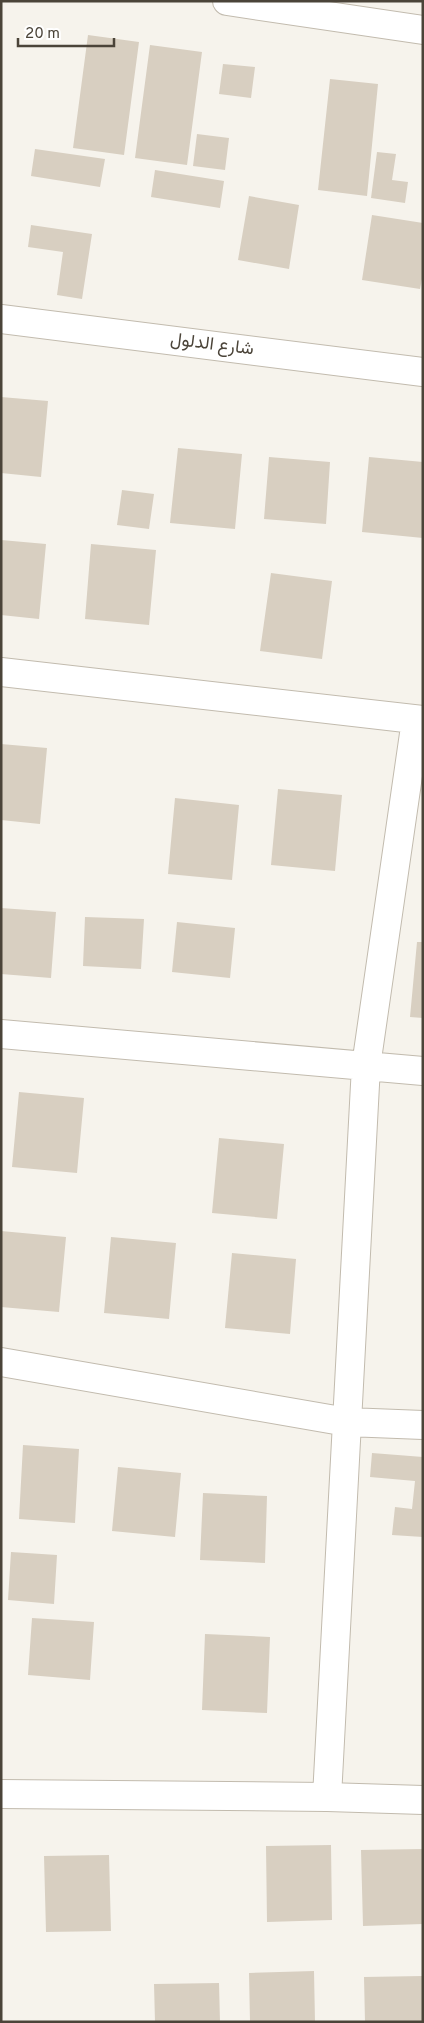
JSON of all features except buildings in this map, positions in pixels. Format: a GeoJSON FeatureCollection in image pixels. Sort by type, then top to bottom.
{"type":"FeatureCollection","features":[{"type":"Feature","properties":{"kind":"street"},"geometry":{"type":"LineString","coordinates":[[227,1],[423,30]]}},
{"type":"Feature","properties":{"kind":"street","name":"شارع الدلول"},"geometry":{"type":"LineString","coordinates":[[1,319],[423,372]]}},
{"type":"Feature","properties":{"kind":"street"},"geometry":{"type":"LineString","coordinates":[[1,672],[419,720],[366,1066],[327,1797]]}},
{"type":"Feature","properties":{"kind":"street"},"geometry":{"type":"LineString","coordinates":[[1,1034],[423,1071]]}},
{"type":"Feature","properties":{"kind":"street"},"geometry":{"type":"LineString","coordinates":[[1,1362],[347,1422],[423,1425]]}},
{"type":"Feature","properties":{"kind":"street"},"geometry":{"type":"LineString","coordinates":[[1,1794],[327,1797],[423,1800]]}}]}
